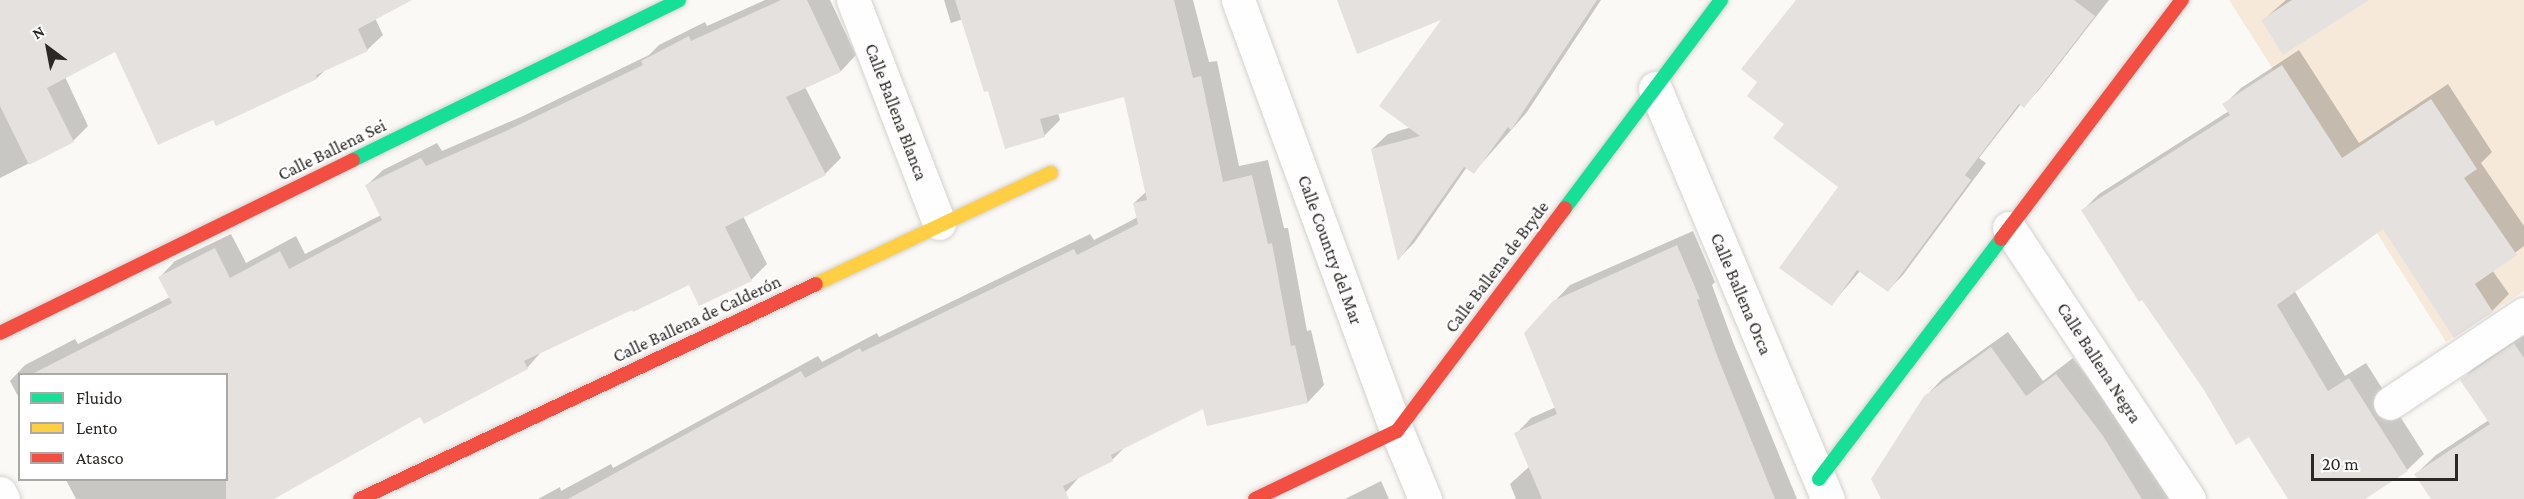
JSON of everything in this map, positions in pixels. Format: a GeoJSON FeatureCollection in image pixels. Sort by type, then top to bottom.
{"type":"FeatureCollection","features":[{"type":"Feature","properties":{"kind":"street","name":"Calle Ballena Sei"},"geometry":{"type":"LineString","coordinates":[[0,333],[679,0]]}},
{"type":"Feature","properties":{"kind":"street","name":"Calle Ballena Blanca"},"geometry":{"type":"LineString","coordinates":[[853,0],[939,223]]}},
{"type":"Feature","properties":{"kind":"street","name":"Calle Country del Mar"},"geometry":{"type":"LineString","coordinates":[[1238,0],[1397,431],[1425,499]]}},
{"type":"Feature","properties":{"kind":"street","name":"Calle Ballena de Bryde"},"geometry":{"type":"LineString","coordinates":[[1255,499],[1397,431],[1721,0]]}},
{"type":"Feature","properties":{"kind":"street"},"geometry":{"type":"LineString","coordinates":[[1824,489],[2009,228],[2182,0]]}},
{"type":"Feature","properties":{"kind":"street","name":"Calle Ballena Orca"},"geometry":{"type":"LineString","coordinates":[[1655,88],[1824,489]]}},
{"type":"Feature","properties":{"kind":"street","name":"Calle Ballena de Calderón"},"geometry":{"type":"LineString","coordinates":[[360,499],[939,223],[1051,173]]}},
{"type":"Feature","properties":{"kind":"street","name":"Calle Ballena Negra"},"geometry":{"type":"LineString","coordinates":[[2009,228],[2188,499]]}},
{"type":"Feature","properties":{"kind":"street"},"geometry":{"type":"LineString","coordinates":[[2390,403],[2524,314]]}},
{"type":"Feature","properties":{"kind":"street"},"geometry":{"type":"LineString","coordinates":[[0,493],[3,499]]}},
{"type":"Feature","properties":{"kind":"shaded area"},"geometry":{"type":"Polygon","coordinates":[[[2229,0],[2524,0],[2524,291],[2446,342],[2229,0]]]}},
{"type":"Feature","properties":{"kind":"building"},"geometry":{"type":"Polygon","coordinates":[[[0,0],[412,0],[358,29],[368,51],[316,75],[317,79],[216,126],[213,120],[158,145],[115,52],[47,88],[74,142],[29,165],[0,106],[0,0]]]}},
{"type":"Feature","properties":{"kind":"building"},"geometry":{"type":"Polygon","coordinates":[[[781,0],[807,0],[841,72],[786,97],[826,175],[725,227],[752,281],[699,306],[689,285],[633,312],[632,310],[524,361],[528,369],[424,424],[420,417],[274,499],[226,499],[228,373],[34,373],[172,303],[158,277],[215,248],[230,278],[280,251],[289,269],[382,220],[365,185],[421,158],[426,166],[506,131],[643,65],[641,61],[689,36],[691,41],[781,0]]]}},
{"type":"Feature","properties":{"kind":"building"},"geometry":{"type":"Polygon","coordinates":[[[955,0],[1174,0],[1193,78],[1201,76],[1223,182],[1252,175],[1268,244],[1272,243],[1291,346],[1295,345],[1308,403],[1207,426],[1203,409],[1111,455],[1113,461],[1063,486],[1069,499],[568,499],[801,371],[805,378],[860,348],[862,352],[1074,249],[1077,255],[1138,224],[1133,203],[1147,200],[1124,97],[1040,119],[1045,137],[1005,149],[988,91],[984,92],[955,0]]]}},
{"type":"Feature","properties":{"kind":"building"},"geometry":{"type":"Polygon","coordinates":[[[1337,0],[1597,0],[1511,130],[1508,127],[1474,174],[1464,167],[1398,261],[1371,149],[1420,136],[1379,106],[1441,20],[1357,54],[1337,0]]]}},
{"type":"Feature","properties":{"kind":"building"},"geometry":{"type":"Polygon","coordinates":[[[1796,0],[2074,0],[2095,16],[2024,108],[2019,104],[1965,175],[1971,180],[1888,292],[1857,270],[1832,306],[1779,268],[1838,187],[1773,138],[1784,124],[1747,96],[1757,82],[1741,69],[1796,0]]]}},
{"type":"Feature","properties":{"kind":"building"},"geometry":{"type":"Polygon","coordinates":[[[2292,0],[2369,0],[2283,55],[2261,20],[2292,0]]]}},
{"type":"Feature","properties":{"kind":"building"},"geometry":{"type":"Polygon","coordinates":[[[2282,65],[2342,158],[2431,99],[2477,169],[2464,178],[2517,255],[2475,284],[2493,312],[2454,338],[2383,229],[2277,305],[2328,391],[2349,378],[2408,471],[2365,499],[2288,499],[2249,437],[2236,445],[2204,390],[2142,300],[2139,302],[2081,210],[2230,115],[2222,104],[2282,65]]]}},
{"type":"Feature","properties":{"kind":"building"},"geometry":{"type":"Polygon","coordinates":[[[1677,245],[1700,299],[1697,300],[1718,358],[1775,499],[1542,499],[1514,433],[1557,414],[1524,333],[1553,301],[1677,245]]]}},
{"type":"Feature","properties":{"kind":"building"},"geometry":{"type":"Polygon","coordinates":[[[2514,343],[2524,358],[2524,499],[2431,499],[2414,474],[2490,424],[2460,380],[2514,343]]]}},
{"type":"Feature","properties":{"kind":"building"},"geometry":{"type":"Polygon","coordinates":[[[1991,347],[2026,396],[2056,374],[2103,436],[2142,499],[1881,499],[1871,479],[1924,396],[1991,347]]]}},
{"type":"Feature","properties":{"kind":"traffic: fast"},"geometry":{"type":"LineString","coordinates":[[353,160],[679,0]]}},
{"type":"Feature","properties":{"kind":"traffic: fast"},"geometry":{"type":"LineString","coordinates":[[1565,208],[1721,0]]}},
{"type":"Feature","properties":{"kind":"traffic: fast"},"geometry":{"type":"LineString","coordinates":[[1819,479],[2001,239]]}},
{"type":"Feature","properties":{"kind":"traffic: slow"},"geometry":{"type":"LineString","coordinates":[[816,284],[1051,173]]}},
{"type":"Feature","properties":{"kind":"traffic: jam"},"geometry":{"type":"LineString","coordinates":[[2001,239],[2182,0]]}},
{"type":"Feature","properties":{"kind":"traffic: jam"},"geometry":{"type":"LineString","coordinates":[[0,333],[353,160]]}},
{"type":"Feature","properties":{"kind":"traffic: jam"},"geometry":{"type":"LineString","coordinates":[[1255,499],[1397,431],[1565,208]]}},
{"type":"Feature","properties":{"kind":"traffic: jam"},"geometry":{"type":"LineString","coordinates":[[360,499],[816,284]]}}]}
